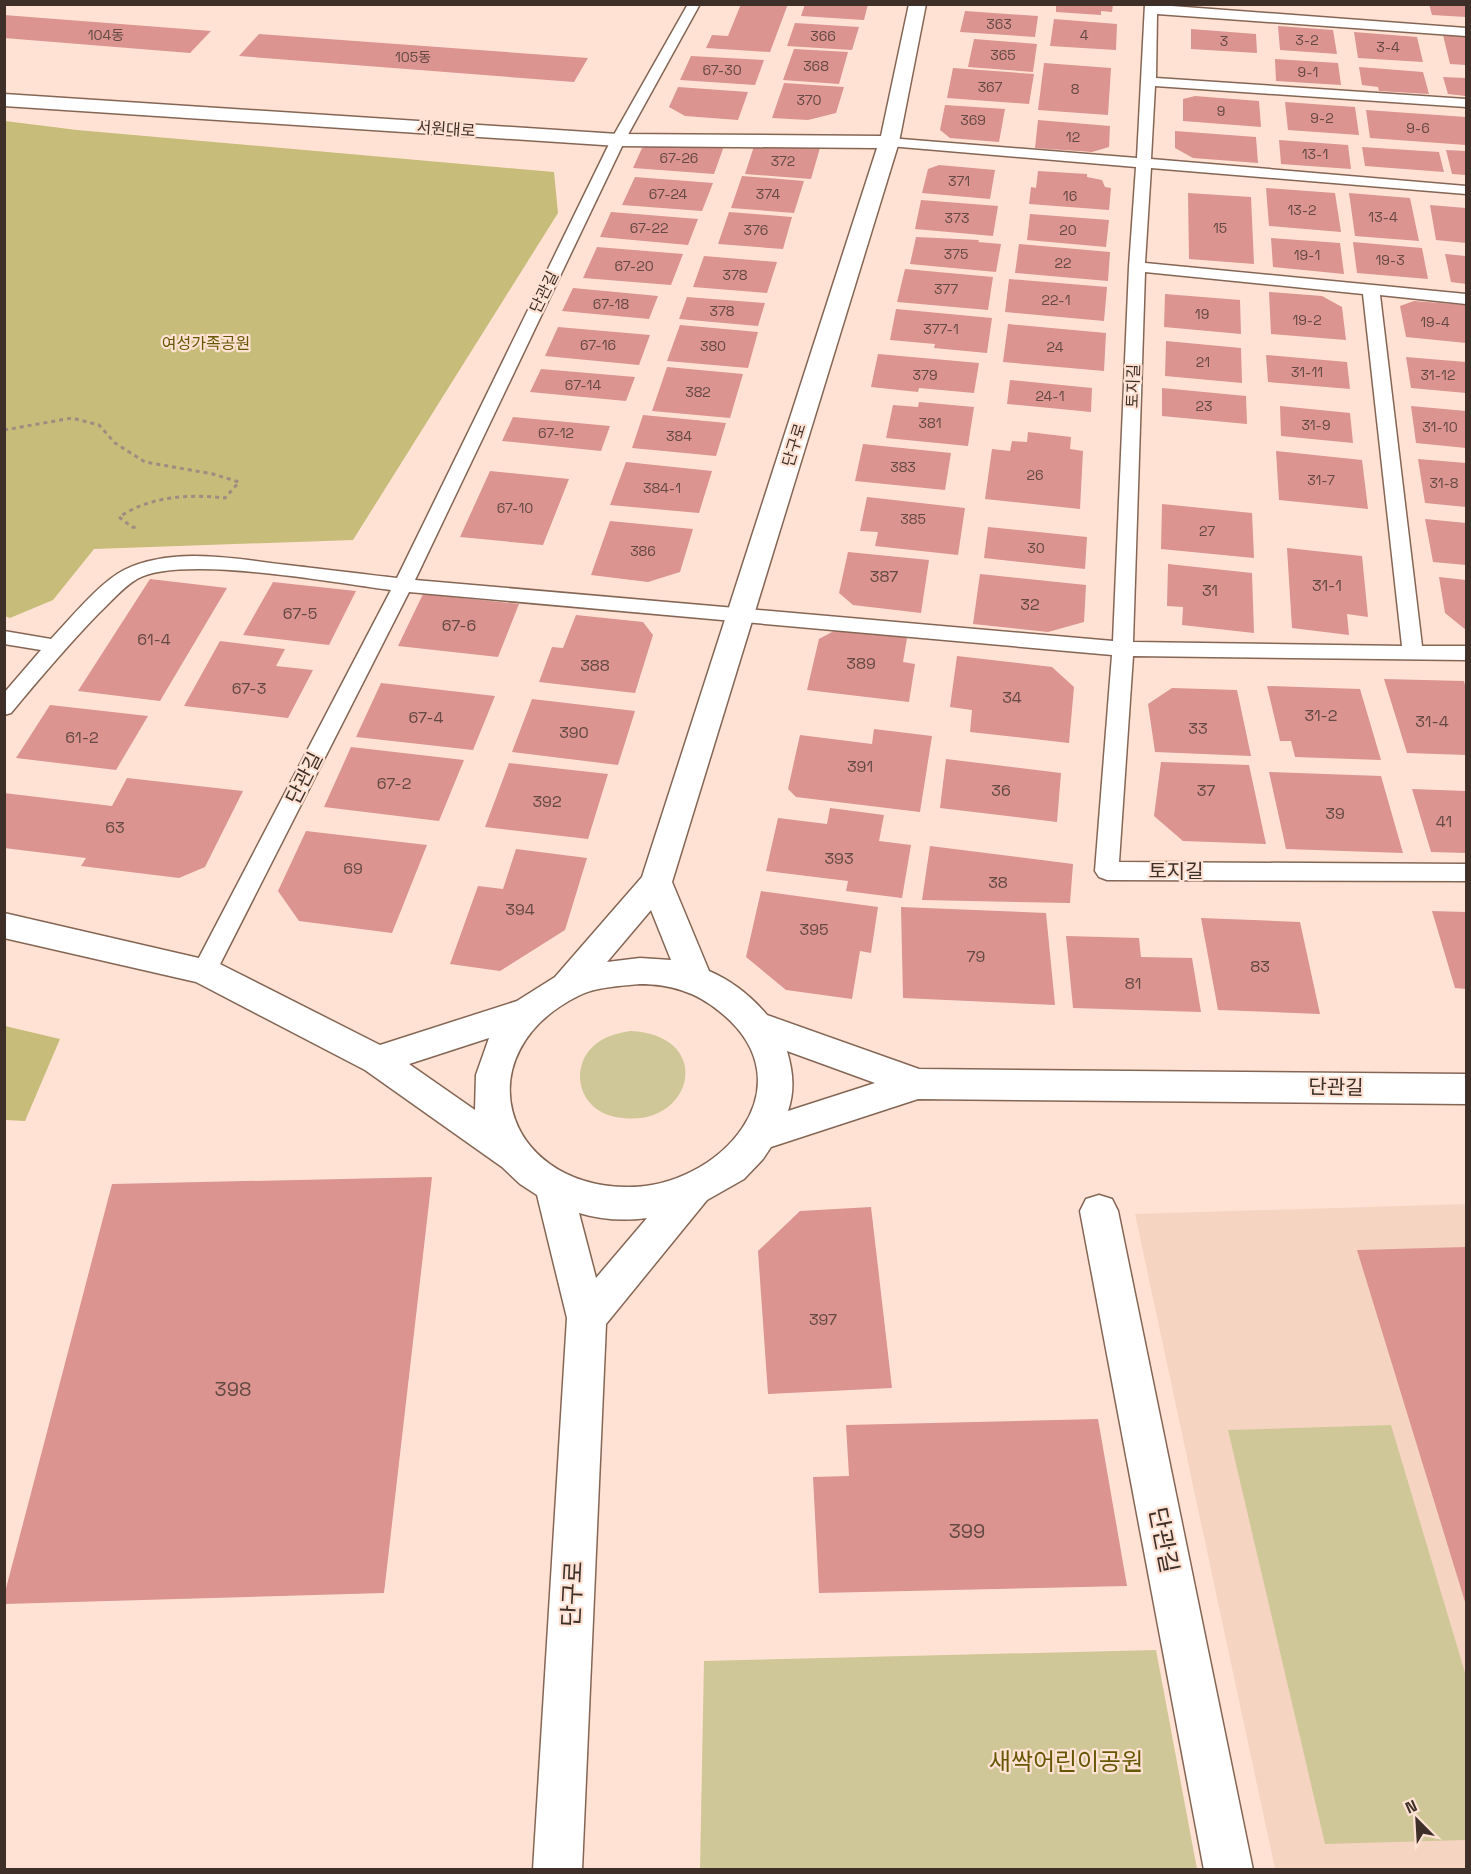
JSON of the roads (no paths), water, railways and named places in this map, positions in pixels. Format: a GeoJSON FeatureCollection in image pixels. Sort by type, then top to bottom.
{"type":"FeatureCollection","features":[{"type":"Feature","properties":{"kind":"street","name":"단구로"},"geometry":{"type":"LineString","coordinates":[[656,882],[889,142],[918,4]]}},
{"type":"Feature","properties":{"kind":"street","name":"서원대로"},"geometry":{"type":"LineString","coordinates":[[4,100],[618,140],[889,142]]}},
{"type":"Feature","properties":{"kind":"street"},"geometry":{"type":"LineString","coordinates":[[377,1060],[530,1011],[567,986],[656,882],[695,979]]}},
{"type":"Feature","properties":{"kind":"street"},"geometry":{"type":"LineString","coordinates":[[4,925],[204,971],[377,1060],[554,1187],[599,1202],[647,1203],[693,1191],[733,1167],[761,1135],[775,1098],[774,1061],[759,1026],[731,999],[695,979],[654,971],[611,973],[567,986]]}},
{"type":"Feature","properties":{"kind":"street"},"geometry":{"type":"LineString","coordinates":[[518,1159],[496,1124],[491,1083],[503,1045],[530,1011]]}},
{"type":"Feature","properties":{"kind":"street"},"geometry":{"type":"LineString","coordinates":[[759,1026],[918,1084]]}},
{"type":"Feature","properties":{"kind":"street"},"geometry":{"type":"LineString","coordinates":[[761,1135],[918,1084]]}},
{"type":"Feature","properties":{"kind":"street","name":"단관길"},"geometry":{"type":"LineString","coordinates":[[918,1084],[1467,1089]]}},
{"type":"Feature","properties":{"kind":"street","name":"단구로"},"geometry":{"type":"LineString","coordinates":[[554,1187],[587,1318],[557,1869]]}},
{"type":"Feature","properties":{"kind":"street"},"geometry":{"type":"LineString","coordinates":[[587,1318],[693,1191]]}},
{"type":"Feature","properties":{"kind":"street","name":"단관길"},"geometry":{"type":"LineString","coordinates":[[1099,1211],[1229,1869]]}},
{"type":"Feature","properties":{"kind":"lane","name":"단관길"},"geometry":{"type":"LineString","coordinates":[[204,971],[403,585],[618,140],[694,4]]}},
{"type":"Feature","properties":{"kind":"lane","name":"토지길"},"geometry":{"type":"LineString","coordinates":[[1467,32],[1151,7],[1145,163],[1137,267],[1123,649],[1107,871],[1467,873]]}},
{"type":"Feature","properties":{"kind":"lane"},"geometry":{"type":"LineString","coordinates":[[1149,82],[1467,103]]}},
{"type":"Feature","properties":{"kind":"lane"},"geometry":{"type":"LineString","coordinates":[[889,142],[1467,189]]}},
{"type":"Feature","properties":{"kind":"lane"},"geometry":{"type":"LineString","coordinates":[[1137,267],[1467,299]]}},
{"type":"Feature","properties":{"kind":"lane"},"geometry":{"type":"LineString","coordinates":[[1371,290],[1413,652]]}},
{"type":"Feature","properties":{"kind":"lane"},"geometry":{"type":"LineString","coordinates":[[4,708],[55,646],[111,590],[130,575],[157,565],[183,562],[236,565],[403,585],[1123,649],[1467,653]]}},
{"type":"Feature","properties":{"kind":"lane"},"geometry":{"type":"LineString","coordinates":[[4,637],[55,646]]}},
{"type":"Feature","properties":{"kind":"park label","name":"여성가족공원"},"geometry":{"type":"Point","coordinates":[206,343]}},
{"type":"Feature","properties":{"kind":"park label","name":"새싹어린이공원"},"geometry":{"type":"Point","coordinates":[1066,1761]}}]}
